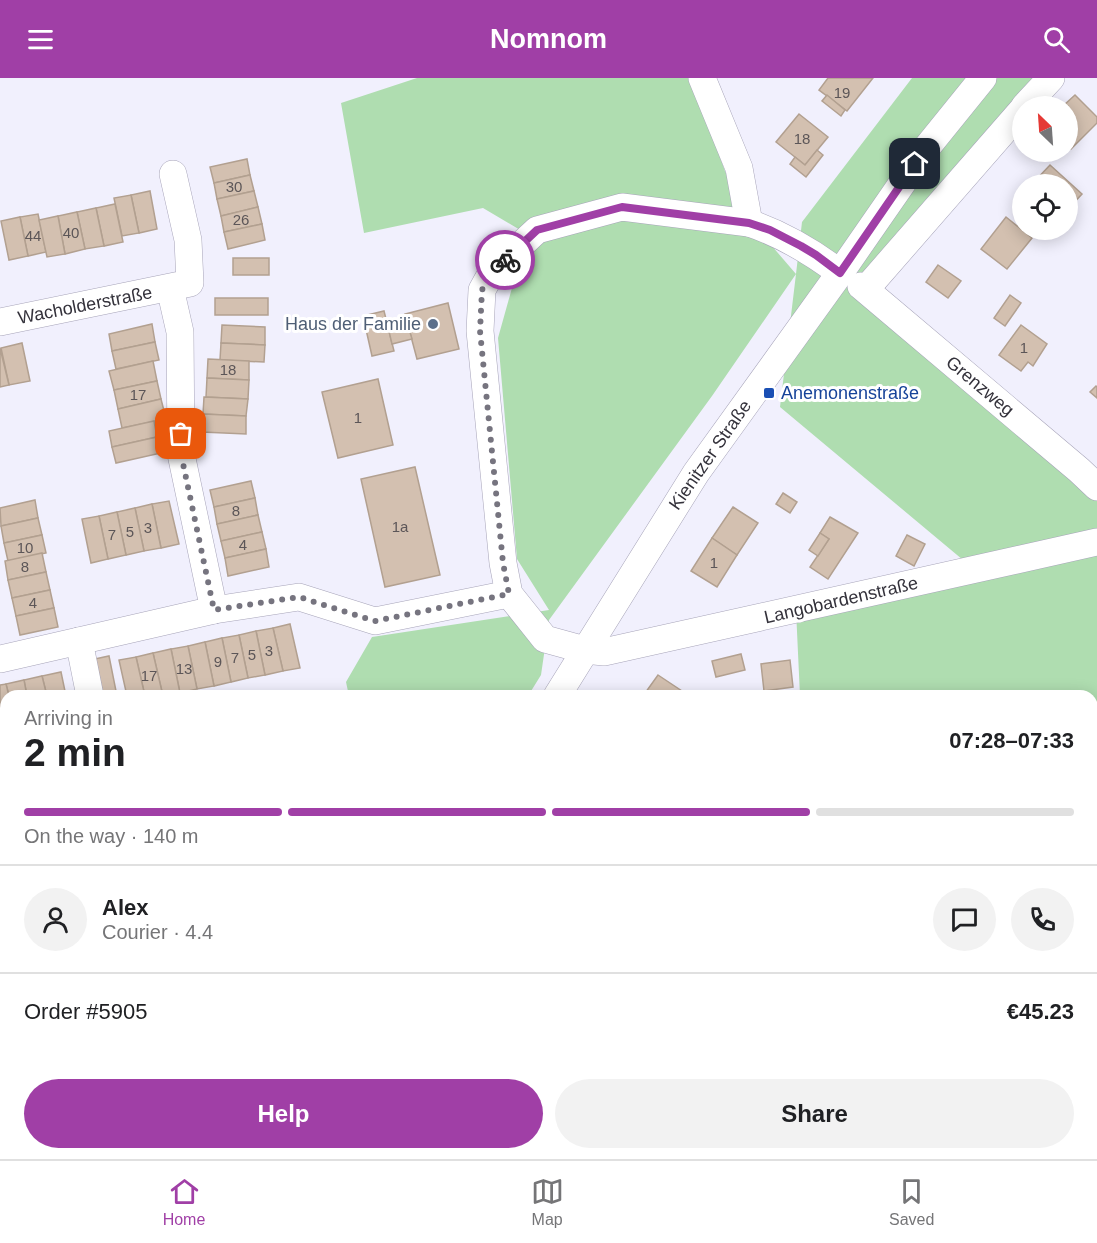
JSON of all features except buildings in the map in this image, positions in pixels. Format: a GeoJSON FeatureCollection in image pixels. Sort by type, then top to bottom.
{"type":"FeatureCollection","features":[{"type":"Feature","properties":{"kind":"street"},"geometry":{"type":"LineString","coordinates":[[702,78],[739,168],[749,223]]}},
{"type":"Feature","properties":{"kind":"street","name":"Kienitzer Straße"},"geometry":{"type":"LineString","coordinates":[[855,283],[928,146],[983,78]]}},
{"type":"Feature","properties":{"kind":"street","name":"Kienitzer Straße"},"geometry":{"type":"LineString","coordinates":[[1035,96],[1051,78]]}},
{"type":"Feature","properties":{"kind":"street","name":"Kienitzer Straße"},"geometry":{"type":"LineString","coordinates":[[561,690],[696,473],[855,283],[1012,120]]}},
{"type":"Feature","properties":{"kind":"street","name":"Wacholderstraße"},"geometry":{"type":"LineString","coordinates":[[0,322],[190,283],[188,240],[173,174]]}},
{"type":"Feature","properties":{"kind":"street","name":"Grenzweg"},"geometry":{"type":"LineString","coordinates":[[509,594],[503,563],[480,331],[482,290],[492,272],[537,230],[622,207],[749,223],[770,230],[816,255],[855,283],[1079,470],[1097,488]]}},
{"type":"Feature","properties":{"kind":"street","name":"Wacholderstraße"},"geometry":{"type":"LineString","coordinates":[[170,288],[180,332],[181,454],[214,610]]}},
{"type":"Feature","properties":{"kind":"street","name":"Langobardenstraße"},"geometry":{"type":"LineString","coordinates":[[509,594],[545,639],[585,650],[603,652],[1097,543]]}},
{"type":"Feature","properties":{"kind":"street"},"geometry":{"type":"LineString","coordinates":[[0,659],[214,610],[299,597],[375,621],[509,594]]}},
{"type":"Feature","properties":{"kind":"street"},"geometry":{"type":"LineString","coordinates":[[79,641],[89,690]]}},
{"type":"Feature","properties":{"kind":"green space"},"geometry":{"type":"Polygon","coordinates":[[[417,78],[692,78],[725,171],[747,217],[796,274],[712,396],[549,620],[541,675],[532,690],[348,690],[346,682],[372,637],[549,610],[517,559],[498,338],[527,234],[483,208],[364,233],[341,103],[417,78]]]}},
{"type":"Feature","properties":{"kind":"green space"},"geometry":{"type":"Polygon","coordinates":[[[912,78],[1051,78],[1035,96],[1012,96],[1012,122],[866,289],[1097,487],[1097,690],[800,690],[796,610],[975,570],[780,407],[802,222],[912,78]]]}},
{"type":"Feature","properties":{"kind":"way so far"},"geometry":{"type":"LineString","coordinates":[[181,434],[181,454],[214,610],[299,597],[375,621],[509,594],[503,563],[480,331],[482,290],[492,272],[505,260]]}},
{"type":"Feature","properties":{"kind":"place","name":"Haus der Familie"},"geometry":{"type":"Point","coordinates":[433,324]}},
{"type":"Feature","properties":{"kind":"place","name":"Anemonenstraße"},"geometry":{"type":"Point","coordinates":[769,393]}},
{"type":"Feature","properties":{"kind":"route"},"geometry":{"type":"LineString","coordinates":[[505,260],[537,230],[622,207],[749,223],[770,230],[801,246],[840,273],[915,164]]}}]}
